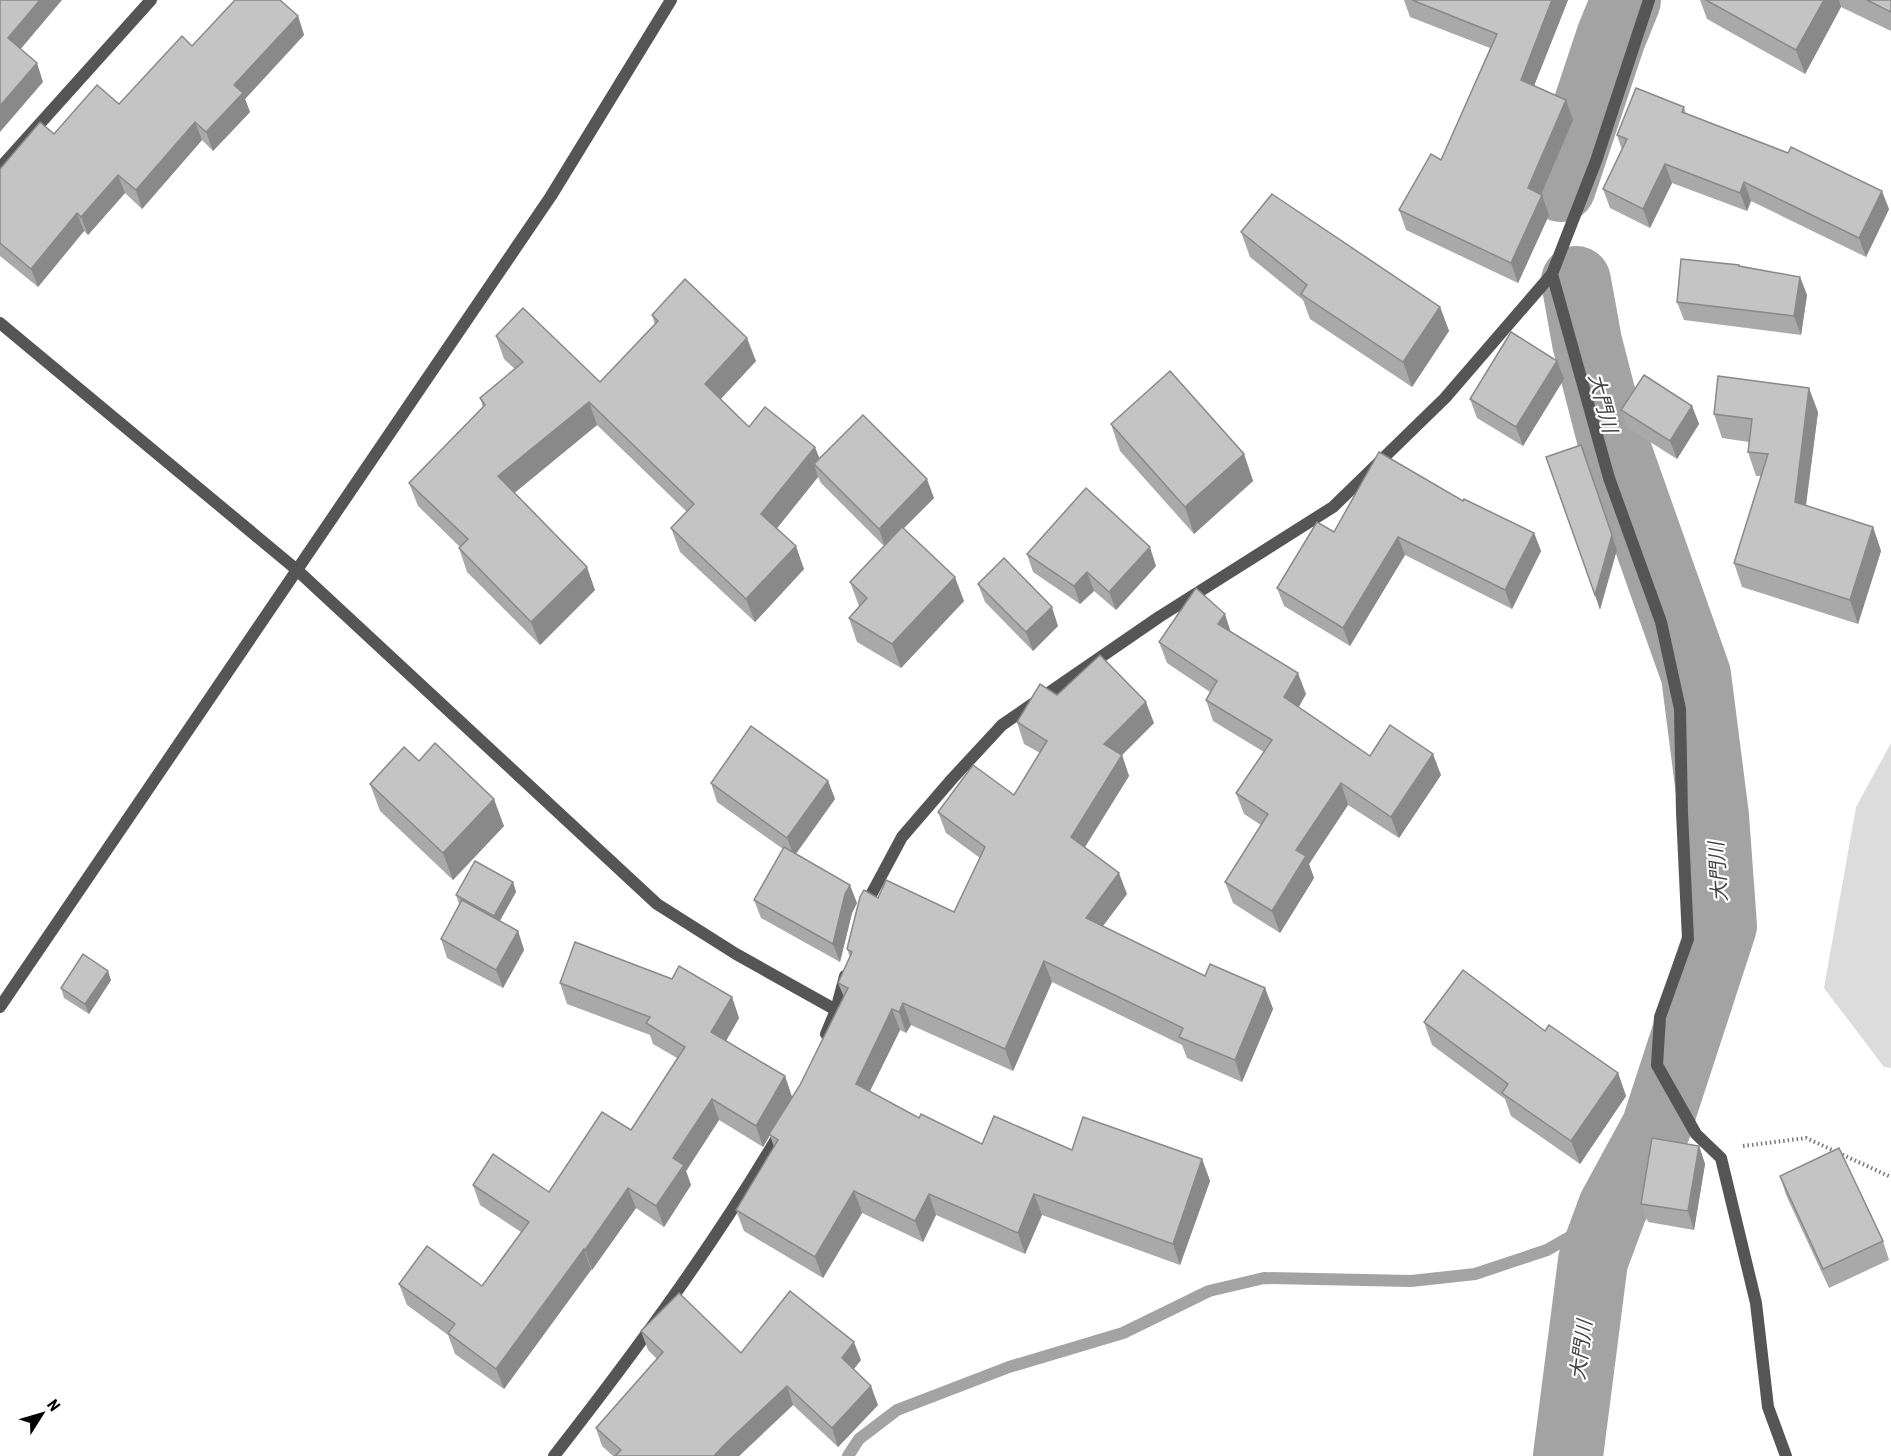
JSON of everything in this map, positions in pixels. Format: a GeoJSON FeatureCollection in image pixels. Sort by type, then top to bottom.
{"type":"FeatureCollection","features":[{"type":"Feature","properties":{"kind":"street"},"geometry":{"type":"LineString","coordinates":[[0,168],[151,0]]}},
{"type":"Feature","properties":{"kind":"street"},"geometry":{"type":"LineString","coordinates":[[0,1008],[551,196],[671,0]]}},
{"type":"Feature","properties":{"kind":"street"},"geometry":{"type":"LineString","coordinates":[[860,915],[902,837],[1002,725],[1159,617],[1333,507],[1445,398],[1552,274],[1596,161],[1649,0]]}},
{"type":"Feature","properties":{"kind":"street"},"geometry":{"type":"LineString","coordinates":[[1552,274],[1609,478],[1662,622],[1680,709],[1688,939],[1660,1017],[1658,1065],[1696,1134],[1721,1158],[1756,1303],[1768,1407],[1786,1456]]}},
{"type":"Feature","properties":{"kind":"street"},"geometry":{"type":"LineString","coordinates":[[0,323],[297,570],[657,904],[736,954],[836,1010]]}},
{"type":"Feature","properties":{"kind":"street"},"geometry":{"type":"LineString","coordinates":[[823,1042],[836,1010],[847,968]]}},
{"type":"Feature","properties":{"kind":"street"},"geometry":{"type":"LineString","coordinates":[[554,1456],[640,1344],[746,1191],[786,1123]]}},
{"type":"Feature","properties":{"kind":"path"},"geometry":{"type":"LineString","coordinates":[[1721,1158],[1746,1144],[1806,1138],[1891,1177]]}},
{"type":"Feature","properties":{"kind":"shaded area"},"geometry":{"type":"Polygon","coordinates":[[[1891,743],[1891,1068],[1884,1067],[1824,988],[1856,807],[1891,743]]]}},
{"type":"Feature","properties":{"kind":"building"},"geometry":{"type":"Polygon","coordinates":[[[0,0],[40,0],[8,38],[37,63],[0,106],[0,0]]]}},
{"type":"Feature","properties":{"kind":"building"},"geometry":{"type":"Polygon","coordinates":[[[235,0],[280,0],[298,16],[234,85],[243,93],[206,132],[195,122],[136,190],[118,175],[81,217],[77,213],[31,269],[0,243],[0,169],[40,122],[54,134],[97,85],[119,104],[182,36],[192,46],[235,0]]]}},
{"type":"Feature","properties":{"kind":"building"},"geometry":{"type":"Polygon","coordinates":[[[1412,0],[1552,0],[1521,80],[1566,100],[1528,188],[1542,195],[1511,263],[1399,210],[1431,154],[1441,160],[1497,34],[1412,0]]]}},
{"type":"Feature","properties":{"kind":"building"},"geometry":{"type":"Polygon","coordinates":[[[1706,0],[1824,0],[1796,50],[1706,0]]]}},
{"type":"Feature","properties":{"kind":"building"},"geometry":{"type":"Polygon","coordinates":[[[1867,0],[1891,0],[1891,12],[1867,0]]]}},
{"type":"Feature","properties":{"kind":"building"},"geometry":{"type":"Polygon","coordinates":[[[1636,88],[1684,107],[1682,112],[1788,153],[1791,147],[1882,191],[1859,238],[1744,182],[1740,193],[1665,164],[1643,209],[1603,189],[1627,139],[1617,135],[1636,88]]]}},
{"type":"Feature","properties":{"kind":"building"},"geometry":{"type":"Polygon","coordinates":[[[1272,194],[1440,307],[1403,362],[1301,294],[1307,285],[1241,232],[1272,194]]]}},
{"type":"Feature","properties":{"kind":"building"},"geometry":{"type":"Polygon","coordinates":[[[1681,259],[1739,265],[1800,277],[1794,316],[1677,302],[1681,259]]]}},
{"type":"Feature","properties":{"kind":"building"},"geometry":{"type":"Polygon","coordinates":[[[685,279],[747,338],[705,384],[749,427],[765,407],[815,447],[761,514],[796,546],[746,599],[671,528],[694,504],[589,402],[498,476],[587,567],[531,622],[459,548],[468,539],[409,483],[485,405],[480,398],[523,362],[496,336],[523,308],[600,382],[658,321],[652,315],[685,279]]]}},
{"type":"Feature","properties":{"kind":"building"},"geometry":{"type":"Polygon","coordinates":[[[1511,332],[1557,361],[1516,427],[1470,399],[1511,332]]]}},
{"type":"Feature","properties":{"kind":"building"},"geometry":{"type":"Polygon","coordinates":[[[1170,371],[1244,454],[1185,507],[1111,424],[1170,371]]]}},
{"type":"Feature","properties":{"kind":"building"},"geometry":{"type":"Polygon","coordinates":[[[1644,375],[1692,406],[1670,441],[1621,410],[1644,375]]]}},
{"type":"Feature","properties":{"kind":"building"},"geometry":{"type":"Polygon","coordinates":[[[1718,376],[1809,388],[1795,502],[1873,527],[1850,600],[1734,563],[1768,454],[1748,452],[1752,419],[1714,414],[1718,376]]]}},
{"type":"Feature","properties":{"kind":"building"},"geometry":{"type":"Polygon","coordinates":[[[863,415],[927,479],[879,529],[814,464],[863,415]]]}},
{"type":"Feature","properties":{"kind":"building"},"geometry":{"type":"Polygon","coordinates":[[[1581,445],[1612,535],[1595,595],[1546,457],[1581,445]]]}},
{"type":"Feature","properties":{"kind":"building"},"geometry":{"type":"Polygon","coordinates":[[[1379,452],[1463,501],[1464,499],[1534,533],[1505,590],[1398,537],[1343,628],[1277,588],[1317,522],[1334,532],[1379,452]]]}},
{"type":"Feature","properties":{"kind":"building"},"geometry":{"type":"Polygon","coordinates":[[[1086,488],[1150,547],[1109,592],[1087,572],[1074,586],[1027,554],[1086,488]]]}},
{"type":"Feature","properties":{"kind":"building"},"geometry":{"type":"Polygon","coordinates":[[[902,527],[955,577],[892,644],[849,618],[867,598],[850,582],[902,527]]]}},
{"type":"Feature","properties":{"kind":"building"},"geometry":{"type":"Polygon","coordinates":[[[1004,558],[1052,607],[1026,632],[978,584],[1004,558]]]}},
{"type":"Feature","properties":{"kind":"building"},"geometry":{"type":"Polygon","coordinates":[[[1196,588],[1225,614],[1218,624],[1298,673],[1284,697],[1370,756],[1390,725],[1433,754],[1391,817],[1341,783],[1296,850],[1306,856],[1272,911],[1225,882],[1268,814],[1236,793],[1272,740],[1206,700],[1217,681],[1159,642],[1196,588]]]}},
{"type":"Feature","properties":{"kind":"building"},"geometry":{"type":"Polygon","coordinates":[[[1100,655],[1146,702],[1104,744],[1122,755],[1071,837],[1119,873],[1086,918],[1205,976],[1210,964],[1265,988],[1235,1060],[1179,1037],[1183,1028],[1044,961],[1005,1049],[903,1003],[899,1012],[892,1009],[856,1084],[919,1118],[921,1114],[982,1144],[994,1116],[1072,1150],[1083,1117],[1202,1159],[1173,1244],[1034,1194],[1018,1233],[929,1194],[915,1221],[854,1191],[815,1257],[736,1210],[778,1140],[769,1134],[800,1085],[848,988],[838,983],[852,952],[847,949],[860,897],[864,890],[878,898],[886,880],[954,912],[985,847],[938,812],[973,765],[1014,795],[1047,741],[1017,722],[1040,684],[1057,695],[1100,655]]]}},
{"type":"Feature","properties":{"kind":"building"},"geometry":{"type":"Polygon","coordinates":[[[751,726],[828,781],[787,838],[711,783],[751,726]]]}},
{"type":"Feature","properties":{"kind":"building"},"geometry":{"type":"Polygon","coordinates":[[[435,743],[494,799],[443,853],[370,784],[404,747],[419,761],[435,743]]]}},
{"type":"Feature","properties":{"kind":"building"},"geometry":{"type":"Polygon","coordinates":[[[784,847],[850,885],[845,894],[833,944],[754,900],[784,847]]]}},
{"type":"Feature","properties":{"kind":"building"},"geometry":{"type":"Polygon","coordinates":[[[475,861],[513,882],[494,916],[456,895],[475,861]]]}},
{"type":"Feature","properties":{"kind":"building"},"geometry":{"type":"Polygon","coordinates":[[[462,900],[518,931],[496,970],[441,939],[462,900]]]}},
{"type":"Feature","properties":{"kind":"building"},"geometry":{"type":"Polygon","coordinates":[[[575,942],[672,979],[679,966],[732,997],[711,1032],[785,1076],[756,1126],[712,1099],[673,1158],[684,1165],[656,1206],[628,1188],[496,1369],[448,1333],[455,1324],[399,1284],[427,1246],[482,1286],[529,1222],[473,1185],[493,1154],[549,1192],[602,1112],[631,1130],[685,1047],[646,1023],[650,1017],[560,983],[575,942]]]}},
{"type":"Feature","properties":{"kind":"building"},"geometry":{"type":"Polygon","coordinates":[[[83,954],[108,971],[85,1004],[61,988],[83,954]]]}},
{"type":"Feature","properties":{"kind":"building"},"geometry":{"type":"Polygon","coordinates":[[[1463,970],[1545,1031],[1549,1025],[1618,1073],[1571,1141],[1502,1093],[1508,1084],[1424,1022],[1463,970]]]}},
{"type":"Feature","properties":{"kind":"building"},"geometry":{"type":"Polygon","coordinates":[[[1652,1138],[1699,1146],[1688,1211],[1641,1204],[1652,1138]]]}},
{"type":"Feature","properties":{"kind":"building"},"geometry":{"type":"Polygon","coordinates":[[[1839,1148],[1883,1241],[1823,1269],[1780,1176],[1839,1148]]]}},
{"type":"Feature","properties":{"kind":"building"},"geometry":{"type":"Polygon","coordinates":[[[790,1291],[854,1342],[842,1358],[871,1386],[832,1428],[787,1386],[714,1456],[615,1456],[621,1450],[596,1428],[663,1352],[641,1331],[679,1293],[741,1353],[790,1291]]]}},
{"type":"Feature","properties":{"kind":"waterway","name":"大門川"},"geometry":{"type":"LineString","coordinates":[[1561,187],[1611,37],[1626,0]]}},
{"type":"Feature","properties":{"kind":"waterway","name":"大門川"},"geometry":{"type":"LineString","coordinates":[[1568,1456],[1593,1261],[1613,1207],[1656,1128],[1722,926],[1714,816],[1696,675],[1611,435],[1587,342],[1576,281]]}},
{"type":"Feature","properties":{"kind":"waterway"},"geometry":{"type":"LineString","coordinates":[[848,1456],[859,1439],[897,1410],[1009,1367],[1123,1333],[1209,1291],[1264,1278],[1411,1281],[1475,1274],[1547,1250],[1610,1214]]}}]}
